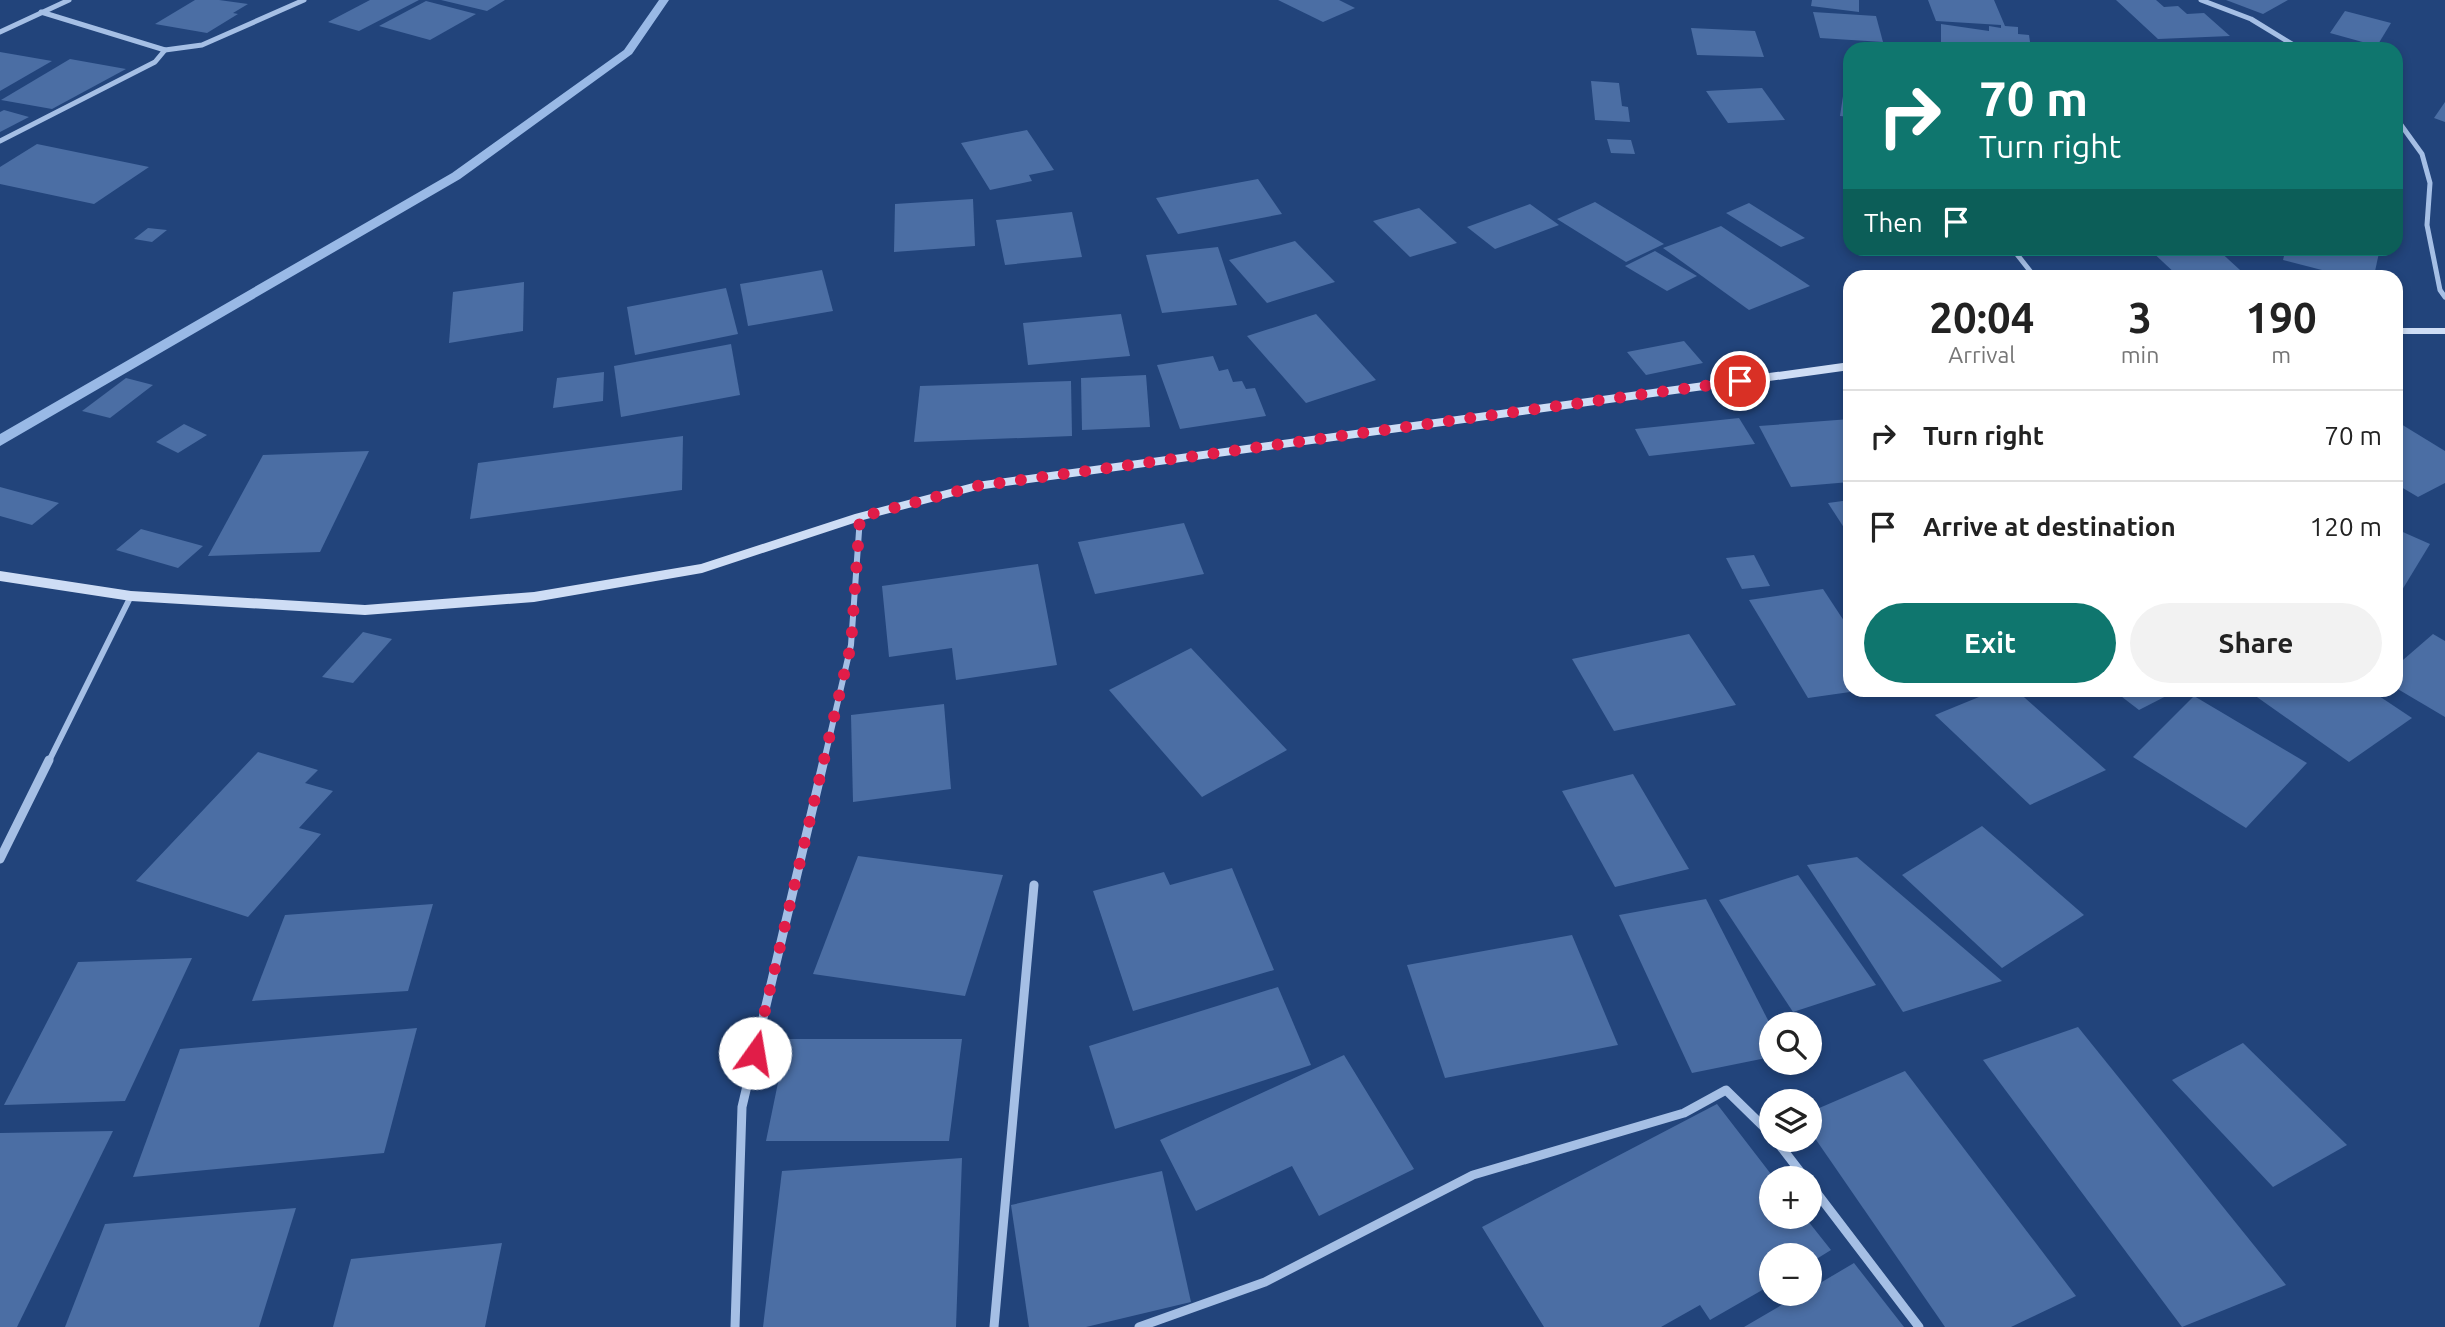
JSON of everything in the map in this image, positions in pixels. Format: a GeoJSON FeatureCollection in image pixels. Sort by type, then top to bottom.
{"type":"FeatureCollection","features":[{"type":"Feature","properties":{"kind":"street"},"geometry":{"type":"LineString","coordinates":[[0,32],[69,0]]}},
{"type":"Feature","properties":{"kind":"street"},"geometry":{"type":"LineString","coordinates":[[41,12],[165,50],[202,45],[304,0]]}},
{"type":"Feature","properties":{"kind":"street"},"geometry":{"type":"LineString","coordinates":[[2201,0],[2251,19],[2289,42]]}},
{"type":"Feature","properties":{"kind":"street"},"geometry":{"type":"LineString","coordinates":[[0,141],[155,62],[165,50]]}},
{"type":"Feature","properties":{"kind":"street"},"geometry":{"type":"LineString","coordinates":[[2403,128],[2422,154],[2430,183],[2427,225],[2440,290],[2445,297]]}},
{"type":"Feature","properties":{"kind":"street"},"geometry":{"type":"LineString","coordinates":[[2018,256],[2029,270]]}},
{"type":"Feature","properties":{"kind":"street"},"geometry":{"type":"LineString","coordinates":[[2403,331],[2445,331]]}},
{"type":"Feature","properties":{"kind":"street"},"geometry":{"type":"LineString","coordinates":[[0,576],[131,596],[365,610],[534,597],[702,568],[860,517],[977,486],[1843,367]]}},
{"type":"Feature","properties":{"kind":"street"},"geometry":{"type":"LineString","coordinates":[[735,1327],[743,1107],[851,645],[860,517]]}},
{"type":"Feature","properties":{"kind":"street"},"geometry":{"type":"LineString","coordinates":[[0,859],[131,596]]}},
{"type":"Feature","properties":{"kind":"street"},"geometry":{"type":"LineString","coordinates":[[995,1327],[1034,885]]}},
{"type":"Feature","properties":{"kind":"street"},"geometry":{"type":"LineString","coordinates":[[1139,1327],[1265,1282],[1473,1175],[1684,1113],[1726,1090],[1759,1122]]}},
{"type":"Feature","properties":{"kind":"street"},"geometry":{"type":"LineString","coordinates":[[1785,1152],[1796,1166]]}},
{"type":"Feature","properties":{"kind":"street"},"geometry":{"type":"LineString","coordinates":[[1822,1200],[1919,1327]]}},
{"type":"Feature","properties":{"kind":"building"},"geometry":{"type":"Polygon","coordinates":[[[195,0],[248,4],[233,13],[238,14],[207,33],[155,24],[195,0]]]}},
{"type":"Feature","properties":{"kind":"building"},"geometry":{"type":"Polygon","coordinates":[[[370,0],[419,0],[359,31],[328,22],[370,0]]]}},
{"type":"Feature","properties":{"kind":"building"},"geometry":{"type":"Polygon","coordinates":[[[441,0],[505,0],[487,11],[441,0]]]}},
{"type":"Feature","properties":{"kind":"building"},"geometry":{"type":"Polygon","coordinates":[[[1278,0],[1339,0],[1355,8],[1323,22],[1278,0]]]}},
{"type":"Feature","properties":{"kind":"building"},"geometry":{"type":"Polygon","coordinates":[[[1812,0],[1859,0],[1859,12],[1811,6],[1812,0]]]}},
{"type":"Feature","properties":{"kind":"building"},"geometry":{"type":"Polygon","coordinates":[[[1928,0],[1994,0],[2005,26],[2018,27],[2018,34],[2029,35],[2030,42],[1941,42],[1941,24],[1989,31],[1989,26],[2001,28],[2001,25],[1936,21],[1928,0]]]}},
{"type":"Feature","properties":{"kind":"building"},"geometry":{"type":"Polygon","coordinates":[[[2116,0],[2156,0],[2164,7],[2178,6],[2187,14],[2204,13],[2230,36],[2158,39],[2116,0]]]}},
{"type":"Feature","properties":{"kind":"building"},"geometry":{"type":"Polygon","coordinates":[[[2226,0],[2288,0],[2263,14],[2226,0]]]}},
{"type":"Feature","properties":{"kind":"building"},"geometry":{"type":"Polygon","coordinates":[[[426,1],[476,14],[430,40],[379,26],[426,1]]]}},
{"type":"Feature","properties":{"kind":"building"},"geometry":{"type":"Polygon","coordinates":[[[2345,11],[2391,23],[2379,42],[2363,42],[2330,33],[2345,11]]]}},
{"type":"Feature","properties":{"kind":"building"},"geometry":{"type":"Polygon","coordinates":[[[1813,12],[1876,16],[1883,42],[1820,38],[1813,12]]]}},
{"type":"Feature","properties":{"kind":"building"},"geometry":{"type":"Polygon","coordinates":[[[1691,28],[1755,31],[1764,57],[1697,55],[1691,28]]]}},
{"type":"Feature","properties":{"kind":"building"},"geometry":{"type":"Polygon","coordinates":[[[0,52],[52,61],[0,91],[0,52]]]}},
{"type":"Feature","properties":{"kind":"building"},"geometry":{"type":"Polygon","coordinates":[[[70,59],[126,69],[52,109],[1,100],[70,59]]]}},
{"type":"Feature","properties":{"kind":"building"},"geometry":{"type":"Polygon","coordinates":[[[1591,81],[1619,83],[1622,106],[1628,107],[1630,122],[1595,120],[1591,81]]]}},
{"type":"Feature","properties":{"kind":"building"},"geometry":{"type":"Polygon","coordinates":[[[1762,88],[1785,120],[1728,123],[1706,91],[1762,88]]]}},
{"type":"Feature","properties":{"kind":"building"},"geometry":{"type":"Polygon","coordinates":[[[2445,102],[2445,122],[2434,118],[2445,102]]]}},
{"type":"Feature","properties":{"kind":"building"},"geometry":{"type":"Polygon","coordinates":[[[4,110],[29,117],[0,132],[0,112],[4,110]]]}},
{"type":"Feature","properties":{"kind":"building"},"geometry":{"type":"Polygon","coordinates":[[[1027,130],[1054,170],[1029,175],[1032,181],[990,190],[961,143],[1027,130]]]}},
{"type":"Feature","properties":{"kind":"building"},"geometry":{"type":"Polygon","coordinates":[[[1607,139],[1631,140],[1635,154],[1611,153],[1607,139]]]}},
{"type":"Feature","properties":{"kind":"building"},"geometry":{"type":"Polygon","coordinates":[[[37,144],[149,167],[94,204],[0,184],[0,167],[37,144]]]}},
{"type":"Feature","properties":{"kind":"building"},"geometry":{"type":"Polygon","coordinates":[[[1258,179],[1282,214],[1178,234],[1156,198],[1258,179]]]}},
{"type":"Feature","properties":{"kind":"building"},"geometry":{"type":"Polygon","coordinates":[[[973,199],[975,246],[894,252],[895,204],[973,199]]]}},
{"type":"Feature","properties":{"kind":"building"},"geometry":{"type":"Polygon","coordinates":[[[1595,202],[1664,244],[1626,262],[1557,219],[1595,202]]]}},
{"type":"Feature","properties":{"kind":"building"},"geometry":{"type":"Polygon","coordinates":[[[1749,203],[1805,238],[1781,247],[1726,213],[1749,203]]]}},
{"type":"Feature","properties":{"kind":"building"},"geometry":{"type":"Polygon","coordinates":[[[1530,204],[1559,225],[1495,249],[1467,227],[1530,204]]]}},
{"type":"Feature","properties":{"kind":"building"},"geometry":{"type":"Polygon","coordinates":[[[1419,208],[1457,243],[1410,257],[1373,221],[1419,208]]]}},
{"type":"Feature","properties":{"kind":"building"},"geometry":{"type":"Polygon","coordinates":[[[1072,212],[1082,257],[1005,265],[996,220],[1072,212]]]}},
{"type":"Feature","properties":{"kind":"building"},"geometry":{"type":"Polygon","coordinates":[[[1721,226],[1810,286],[1749,310],[1663,248],[1721,226]]]}},
{"type":"Feature","properties":{"kind":"building"},"geometry":{"type":"Polygon","coordinates":[[[148,228],[167,230],[152,242],[134,239],[148,228]]]}},
{"type":"Feature","properties":{"kind":"building"},"geometry":{"type":"Polygon","coordinates":[[[1295,241],[1335,282],[1267,303],[1229,260],[1295,241]]]}},
{"type":"Feature","properties":{"kind":"building"},"geometry":{"type":"Polygon","coordinates":[[[1218,247],[1237,305],[1162,313],[1146,255],[1218,247]]]}},
{"type":"Feature","properties":{"kind":"building"},"geometry":{"type":"Polygon","coordinates":[[[1655,251],[1697,276],[1667,291],[1625,266],[1655,251]]]}},
{"type":"Feature","properties":{"kind":"building"},"geometry":{"type":"Polygon","coordinates":[[[2157,256],[2225,256],[2240,270],[2172,270],[2157,256]]]}},
{"type":"Feature","properties":{"kind":"building"},"geometry":{"type":"Polygon","coordinates":[[[2284,256],[2378,256],[2375,270],[2322,270],[2283,260],[2284,256]]]}},
{"type":"Feature","properties":{"kind":"building"},"geometry":{"type":"Polygon","coordinates":[[[822,270],[833,311],[748,326],[740,284],[822,270]]]}},
{"type":"Feature","properties":{"kind":"building"},"geometry":{"type":"Polygon","coordinates":[[[524,282],[523,331],[449,343],[453,292],[524,282]]]}},
{"type":"Feature","properties":{"kind":"building"},"geometry":{"type":"Polygon","coordinates":[[[726,288],[738,334],[635,355],[627,307],[726,288]]]}},
{"type":"Feature","properties":{"kind":"building"},"geometry":{"type":"Polygon","coordinates":[[[1121,314],[1130,356],[1028,365],[1023,323],[1121,314]]]}},
{"type":"Feature","properties":{"kind":"building"},"geometry":{"type":"Polygon","coordinates":[[[1316,314],[1376,380],[1306,403],[1247,336],[1316,314]]]}},
{"type":"Feature","properties":{"kind":"building"},"geometry":{"type":"Polygon","coordinates":[[[1684,341],[1703,363],[1646,375],[1627,352],[1684,341]]]}},
{"type":"Feature","properties":{"kind":"building"},"geometry":{"type":"Polygon","coordinates":[[[731,344],[740,395],[621,417],[614,366],[731,344]]]}},
{"type":"Feature","properties":{"kind":"building"},"geometry":{"type":"Polygon","coordinates":[[[1213,356],[1219,371],[1228,369],[1233,382],[1242,381],[1246,389],[1255,388],[1266,416],[1180,429],[1157,365],[1213,356]]]}},
{"type":"Feature","properties":{"kind":"building"},"geometry":{"type":"Polygon","coordinates":[[[604,372],[603,401],[553,408],[557,378],[604,372]]]}},
{"type":"Feature","properties":{"kind":"building"},"geometry":{"type":"Polygon","coordinates":[[[1146,375],[1150,427],[1082,430],[1081,378],[1146,375]]]}},
{"type":"Feature","properties":{"kind":"building"},"geometry":{"type":"Polygon","coordinates":[[[126,378],[153,385],[110,418],[82,411],[126,378]]]}},
{"type":"Feature","properties":{"kind":"building"},"geometry":{"type":"Polygon","coordinates":[[[1071,381],[1072,436],[914,442],[920,386],[1071,381]]]}},
{"type":"Feature","properties":{"kind":"building"},"geometry":{"type":"Polygon","coordinates":[[[1739,418],[1755,444],[1649,456],[1635,429],[1739,418]]]}},
{"type":"Feature","properties":{"kind":"building"},"geometry":{"type":"Polygon","coordinates":[[[1843,420],[1843,483],[1791,487],[1759,426],[1843,420]]]}},
{"type":"Feature","properties":{"kind":"building"},"geometry":{"type":"Polygon","coordinates":[[[184,424],[207,435],[178,453],[156,442],[184,424]]]}},
{"type":"Feature","properties":{"kind":"building"},"geometry":{"type":"Polygon","coordinates":[[[2403,425],[2445,451],[2445,483],[2418,497],[2403,488],[2403,425]]]}},
{"type":"Feature","properties":{"kind":"building"},"geometry":{"type":"Polygon","coordinates":[[[683,436],[682,490],[470,519],[478,463],[683,436]]]}},
{"type":"Feature","properties":{"kind":"building"},"geometry":{"type":"Polygon","coordinates":[[[369,451],[320,552],[208,556],[263,455],[369,451]]]}},
{"type":"Feature","properties":{"kind":"building"},"geometry":{"type":"Polygon","coordinates":[[[0,487],[59,503],[32,525],[0,516],[0,487]]]}},
{"type":"Feature","properties":{"kind":"building"},"geometry":{"type":"Polygon","coordinates":[[[1843,501],[1843,526],[1828,503],[1843,501]]]}},
{"type":"Feature","properties":{"kind":"building"},"geometry":{"type":"Polygon","coordinates":[[[1184,523],[1204,574],[1095,594],[1078,542],[1184,523]]]}},
{"type":"Feature","properties":{"kind":"building"},"geometry":{"type":"Polygon","coordinates":[[[141,529],[203,546],[178,568],[116,550],[141,529]]]}},
{"type":"Feature","properties":{"kind":"building"},"geometry":{"type":"Polygon","coordinates":[[[2403,532],[2430,544],[2403,588],[2403,532]]]}},
{"type":"Feature","properties":{"kind":"building"},"geometry":{"type":"Polygon","coordinates":[[[1754,555],[1770,586],[1742,589],[1726,558],[1754,555]]]}},
{"type":"Feature","properties":{"kind":"building"},"geometry":{"type":"Polygon","coordinates":[[[1038,564],[1057,665],[956,680],[952,648],[889,657],[882,586],[1038,564]]]}},
{"type":"Feature","properties":{"kind":"building"},"geometry":{"type":"Polygon","coordinates":[[[1823,589],[1843,619],[1843,693],[1808,698],[1749,600],[1823,589]]]}},
{"type":"Feature","properties":{"kind":"building"},"geometry":{"type":"Polygon","coordinates":[[[363,632],[392,639],[353,683],[322,677],[363,632]]]}},
{"type":"Feature","properties":{"kind":"building"},"geometry":{"type":"Polygon","coordinates":[[[1689,634],[1736,705],[1614,731],[1572,659],[1689,634]]]}},
{"type":"Feature","properties":{"kind":"building"},"geometry":{"type":"Polygon","coordinates":[[[2433,634],[2445,641],[2445,717],[2403,692],[2403,660],[2433,634]]]}},
{"type":"Feature","properties":{"kind":"building"},"geometry":{"type":"Polygon","coordinates":[[[1191,648],[1287,750],[1202,797],[1109,690],[1191,648]]]}},
{"type":"Feature","properties":{"kind":"building"},"geometry":{"type":"Polygon","coordinates":[[[1979,697],[2024,697],[2106,770],[2030,805],[1935,715],[1979,697]]]}},
{"type":"Feature","properties":{"kind":"building"},"geometry":{"type":"Polygon","coordinates":[[[2122,697],[2164,697],[2139,710],[2122,697]]]}},
{"type":"Feature","properties":{"kind":"building"},"geometry":{"type":"Polygon","coordinates":[[[2196,697],[2307,763],[2246,828],[2133,757],[2196,697]]]}},
{"type":"Feature","properties":{"kind":"building"},"geometry":{"type":"Polygon","coordinates":[[[2257,697],[2380,697],[2412,718],[2349,762],[2257,697]]]}},
{"type":"Feature","properties":{"kind":"building"},"geometry":{"type":"Polygon","coordinates":[[[944,704],[951,789],[853,802],[851,715],[944,704]]]}},
{"type":"Feature","properties":{"kind":"building"},"geometry":{"type":"Polygon","coordinates":[[[258,752],[318,770],[305,783],[333,791],[299,828],[321,834],[248,917],[136,881],[258,752]]]}},
{"type":"Feature","properties":{"kind":"building"},"geometry":{"type":"Polygon","coordinates":[[[1633,774],[1689,869],[1615,887],[1562,791],[1633,774]]]}},
{"type":"Feature","properties":{"kind":"building"},"geometry":{"type":"Polygon","coordinates":[[[1982,826],[2084,915],[2002,968],[1902,875],[1982,826]]]}},
{"type":"Feature","properties":{"kind":"building"},"geometry":{"type":"Polygon","coordinates":[[[858,856],[1003,875],[965,996],[813,974],[858,856]]]}},
{"type":"Feature","properties":{"kind":"building"},"geometry":{"type":"Polygon","coordinates":[[[1857,857],[2002,981],[1903,1012],[1807,865],[1857,857]]]}},
{"type":"Feature","properties":{"kind":"building"},"geometry":{"type":"Polygon","coordinates":[[[1232,868],[1274,970],[1133,1011],[1093,891],[1164,872],[1170,885],[1232,868]]]}},
{"type":"Feature","properties":{"kind":"building"},"geometry":{"type":"Polygon","coordinates":[[[1798,875],[1876,985],[1793,1012],[1719,900],[1798,875]]]}},
{"type":"Feature","properties":{"kind":"building"},"geometry":{"type":"Polygon","coordinates":[[[1706,899],[1764,1012],[1759,1012],[1759,1059],[1692,1073],[1619,915],[1706,899]]]}},
{"type":"Feature","properties":{"kind":"building"},"geometry":{"type":"Polygon","coordinates":[[[433,904],[408,991],[252,1001],[285,915],[433,904]]]}},
{"type":"Feature","properties":{"kind":"building"},"geometry":{"type":"Polygon","coordinates":[[[1572,935],[1618,1045],[1445,1078],[1407,965],[1572,935]]]}},
{"type":"Feature","properties":{"kind":"building"},"geometry":{"type":"Polygon","coordinates":[[[192,958],[125,1101],[4,1105],[78,962],[192,958]]]}},
{"type":"Feature","properties":{"kind":"building"},"geometry":{"type":"Polygon","coordinates":[[[1278,987],[1311,1065],[1115,1129],[1089,1046],[1278,987]]]}},
{"type":"Feature","properties":{"kind":"building"},"geometry":{"type":"Polygon","coordinates":[[[2078,1027],[2286,1285],[2182,1327],[1983,1060],[2078,1027]]]}},
{"type":"Feature","properties":{"kind":"building"},"geometry":{"type":"Polygon","coordinates":[[[417,1028],[384,1153],[133,1177],[180,1049],[417,1028]]]}},
{"type":"Feature","properties":{"kind":"building"},"geometry":{"type":"Polygon","coordinates":[[[787,1039],[962,1039],[949,1141],[766,1141],[787,1039]]]}},
{"type":"Feature","properties":{"kind":"building"},"geometry":{"type":"Polygon","coordinates":[[[2243,1043],[2347,1145],[2273,1187],[2172,1080],[2243,1043]]]}},
{"type":"Feature","properties":{"kind":"building"},"geometry":{"type":"Polygon","coordinates":[[[1344,1055],[1414,1169],[1319,1216],[1292,1166],[1196,1211],[1160,1140],[1344,1055]]]}},
{"type":"Feature","properties":{"kind":"building"},"geometry":{"type":"Polygon","coordinates":[[[1905,1071],[2076,1296],[2011,1327],[1945,1327],[1822,1148],[1822,1107],[1905,1071]]]}},
{"type":"Feature","properties":{"kind":"building"},"geometry":{"type":"Polygon","coordinates":[[[1717,1104],[1765,1166],[1759,1166],[1759,1229],[1814,1229],[1831,1250],[1822,1256],[1822,1243],[1759,1243],[1759,1292],[1710,1320],[1700,1305],[1661,1327],[1544,1327],[1482,1227],[1717,1104]]]}},
{"type":"Feature","properties":{"kind":"building"},"geometry":{"type":"Polygon","coordinates":[[[113,1131],[17,1327],[0,1327],[0,1133],[113,1131]]]}},
{"type":"Feature","properties":{"kind":"building"},"geometry":{"type":"Polygon","coordinates":[[[962,1158],[956,1327],[763,1327],[782,1171],[962,1158]]]}},
{"type":"Feature","properties":{"kind":"building"},"geometry":{"type":"Polygon","coordinates":[[[1162,1171],[1191,1302],[1086,1327],[1029,1327],[1011,1205],[1162,1171]]]}},
{"type":"Feature","properties":{"kind":"building"},"geometry":{"type":"Polygon","coordinates":[[[296,1208],[259,1327],[65,1327],[105,1224],[296,1208]]]}},
{"type":"Feature","properties":{"kind":"building"},"geometry":{"type":"Polygon","coordinates":[[[502,1243],[485,1327],[333,1327],[351,1259],[502,1243]]]}},
{"type":"Feature","properties":{"kind":"building"},"geometry":{"type":"Polygon","coordinates":[[[1854,1263],[1904,1327],[1744,1327],[1780,1306],[1822,1306],[1822,1282],[1854,1263]]]}},
{"type":"Feature","properties":{"kind":"waterway"},"geometry":{"type":"LineString","coordinates":[[0,441],[456,176],[628,52],[664,0]]}},
{"type":"Feature","properties":{"kind":"route"},"geometry":{"type":"LineString","coordinates":[[755,1053],[851,645],[860,517],[977,486],[1740,381]]}}]}
